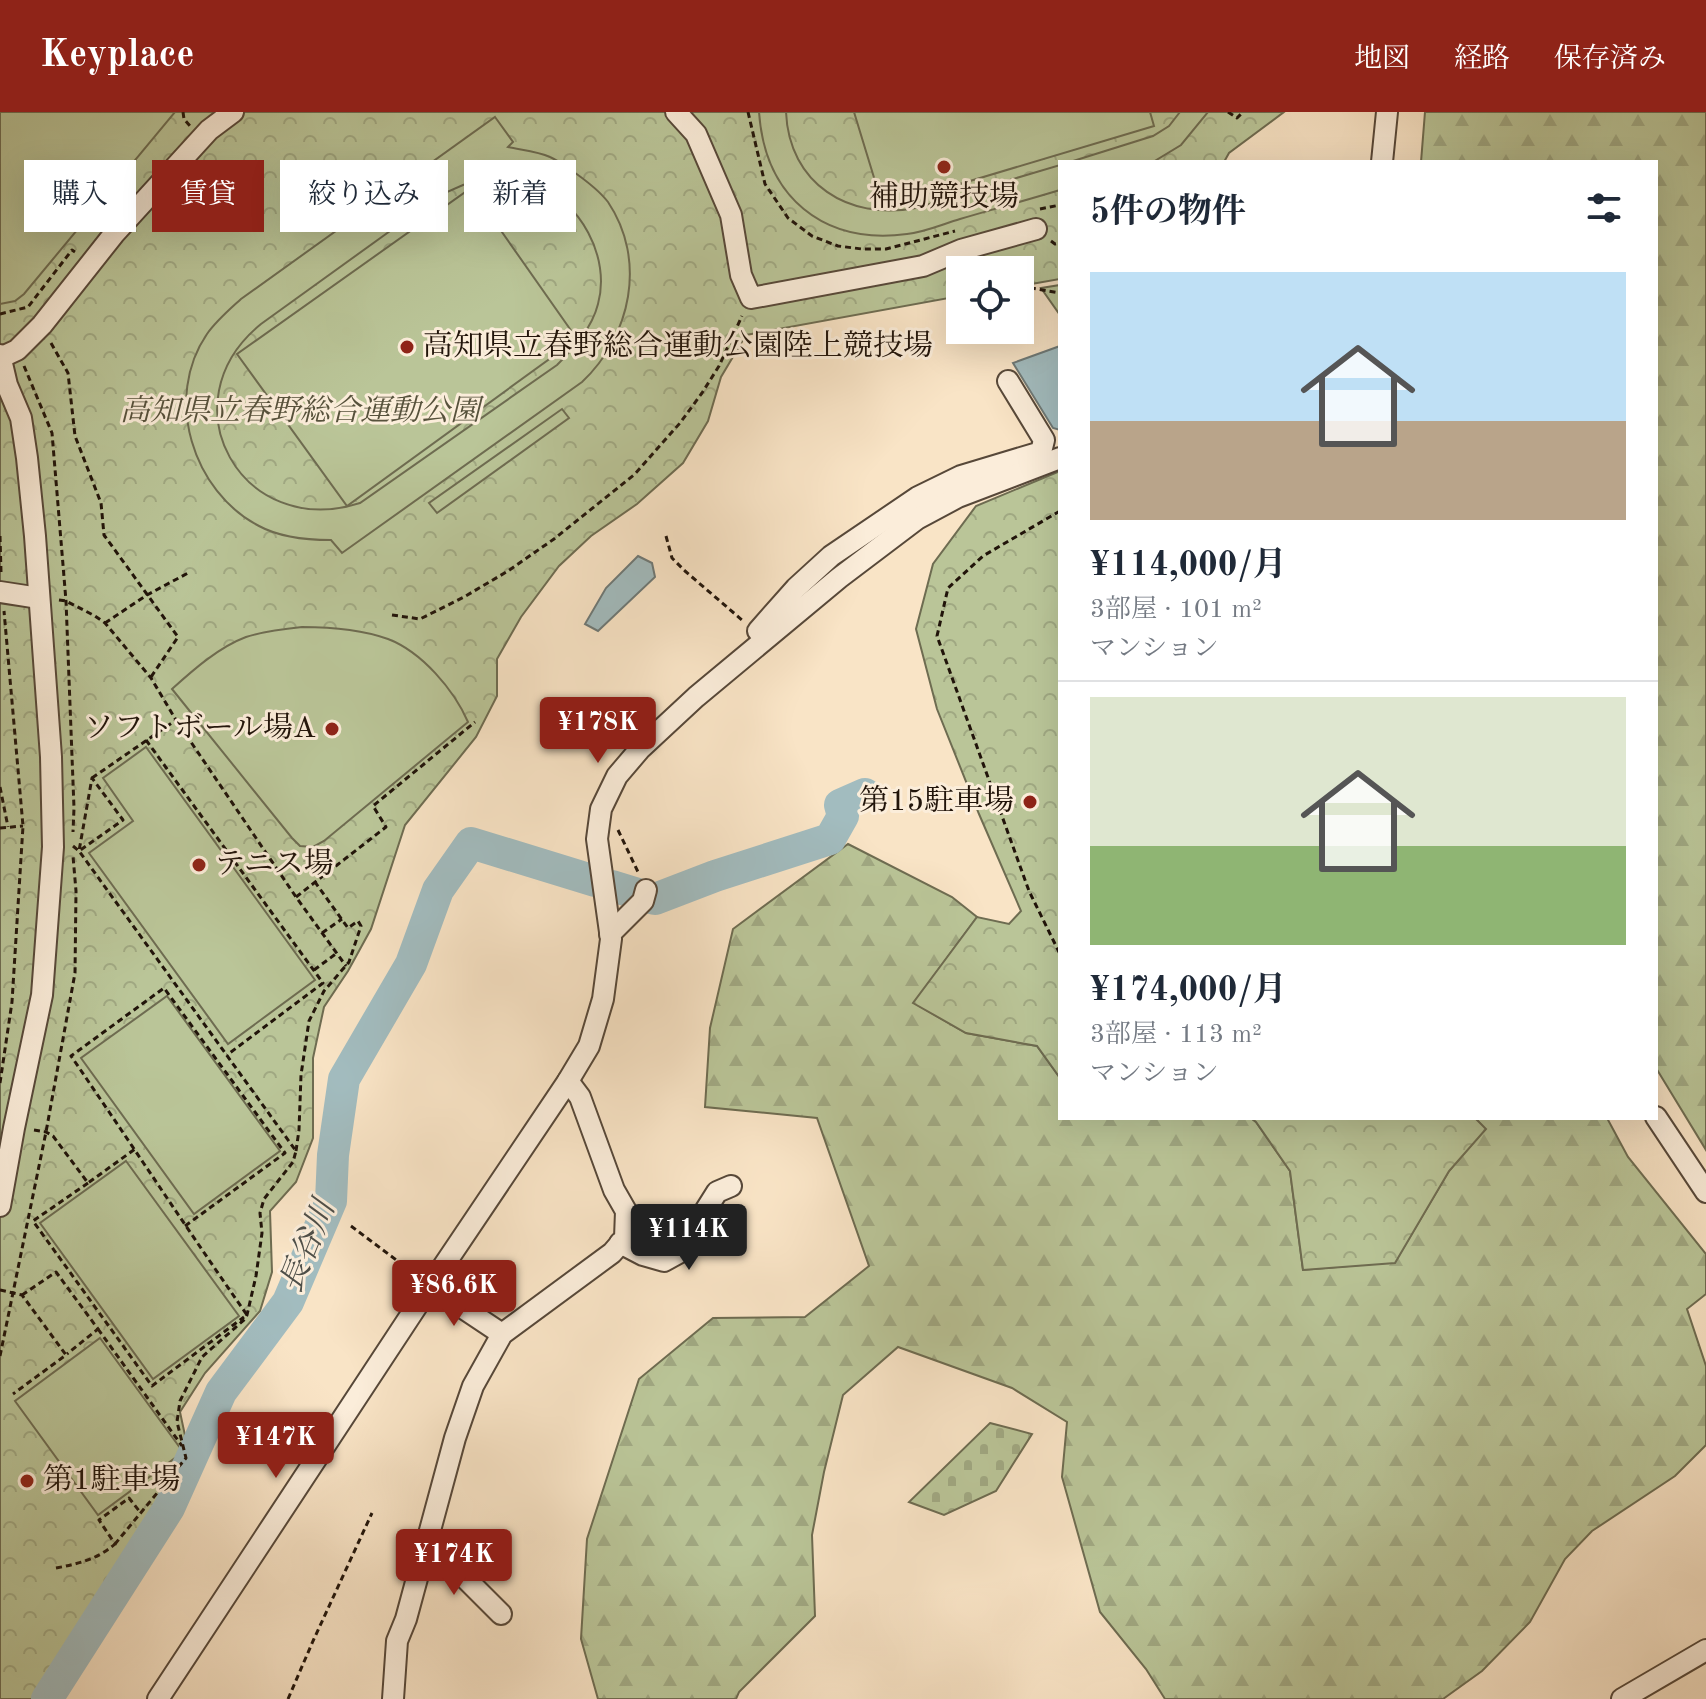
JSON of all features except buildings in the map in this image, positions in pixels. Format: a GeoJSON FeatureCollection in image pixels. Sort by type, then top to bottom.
{"type":"FeatureCollection","features":[{"type":"Feature","properties":{"kind":"street"},"geometry":{"type":"LineString","coordinates":[[0,1206],[42,995],[53,847],[51,757],[35,536],[21,418],[7,385],[1,356],[17,350],[42,325],[114,234],[209,130],[233,112]]}},
{"type":"Feature","properties":{"kind":"street"},"geometry":{"type":"LineString","coordinates":[[676,112],[696,134],[731,215],[741,275],[751,298],[923,266],[1038,219]]}},
{"type":"Feature","properties":{"kind":"street"},"geometry":{"type":"LineString","coordinates":[[1382,160],[1387,112]]}},
{"type":"Feature","properties":{"kind":"street"},"geometry":{"type":"LineString","coordinates":[[704,690],[728,656],[757,633],[796,588],[831,556],[918,497],[961,476],[1041,452],[1044,440],[1008,381]]}},
{"type":"Feature","properties":{"kind":"street"},"geometry":{"type":"LineString","coordinates":[[158,1699],[589,1046],[603,999],[610,934],[597,839],[601,809],[617,776],[640,749],[704,690],[839,578],[917,519],[958,497],[1058,459]]}},
{"type":"Feature","properties":{"kind":"street"},"geometry":{"type":"LineString","coordinates":[[1,593],[39,598]]}},
{"type":"Feature","properties":{"kind":"street"},"geometry":{"type":"LineString","coordinates":[[610,934],[643,901],[646,890]]}},
{"type":"Feature","properties":{"kind":"street"},"geometry":{"type":"LineString","coordinates":[[393,1699],[397,1641],[473,1386],[502,1334],[612,1253],[625,1238],[626,1211],[614,1190],[580,1097],[568,1081]]}},
{"type":"Feature","properties":{"kind":"street"},"geometry":{"type":"LineString","coordinates":[[1658,1120],[1706,1192]]}},
{"type":"Feature","properties":{"kind":"street"},"geometry":{"type":"LineString","coordinates":[[620,1243],[664,1261],[684,1250],[717,1192],[731,1186]]}},
{"type":"Feature","properties":{"kind":"street"},"geometry":{"type":"LineString","coordinates":[[430,1286],[502,1334]]}},
{"type":"Feature","properties":{"kind":"street"},"geometry":{"type":"LineString","coordinates":[[423,1558],[463,1576],[501,1614]]}},
{"type":"Feature","properties":{"kind":"street"},"geometry":{"type":"LineString","coordinates":[[1622,1699],[1706,1650]]}},
{"type":"Feature","properties":{"kind":"path"},"geometry":{"type":"LineString","coordinates":[[183,112],[184,119]]}},
{"type":"Feature","properties":{"kind":"path"},"geometry":{"type":"LineString","coordinates":[[748,112],[765,184],[788,218],[812,236],[838,246],[886,249],[962,229]]}},
{"type":"Feature","properties":{"kind":"path"},"geometry":{"type":"LineString","coordinates":[[1228,112],[1237,118],[1243,112]]}},
{"type":"Feature","properties":{"kind":"path"},"geometry":{"type":"LineString","coordinates":[[1038,219],[1058,206]]}},
{"type":"Feature","properties":{"kind":"path"},"geometry":{"type":"LineString","coordinates":[[1055,244],[1058,241]]}},
{"type":"Feature","properties":{"kind":"path"},"geometry":{"type":"LineString","coordinates":[[0,314],[28,307],[72,250],[91,263]]}},
{"type":"Feature","properties":{"kind":"path"},"geometry":{"type":"LineString","coordinates":[[1034,288],[1058,293]]}},
{"type":"Feature","properties":{"kind":"path"},"geometry":{"type":"LineString","coordinates":[[392,615],[420,619],[464,597],[554,539],[635,474],[702,393],[719,366],[751,298]]}},
{"type":"Feature","properties":{"kind":"path"},"geometry":{"type":"LineString","coordinates":[[42,325],[68,373],[75,436],[101,503],[104,535],[178,637],[151,678]]}},
{"type":"Feature","properties":{"kind":"path"},"geometry":{"type":"LineString","coordinates":[[1058,512],[983,556],[948,588],[937,636],[1029,891],[1058,950]]}},
{"type":"Feature","properties":{"kind":"path"},"geometry":{"type":"LineString","coordinates":[[0,536],[1,593],[23,826],[12,1002],[0,1083]]}},
{"type":"Feature","properties":{"kind":"path"},"geometry":{"type":"LineString","coordinates":[[666,536],[672,558],[757,633]]}},
{"type":"Feature","properties":{"kind":"path"},"geometry":{"type":"LineString","coordinates":[[105,623],[188,573]]}},
{"type":"Feature","properties":{"kind":"path"},"geometry":{"type":"LineString","coordinates":[[39,598],[66,601],[105,623],[151,678],[176,720],[346,966]]}},
{"type":"Feature","properties":{"kind":"path"},"geometry":{"type":"LineString","coordinates":[[79,851],[92,778],[176,720]]}},
{"type":"Feature","properties":{"kind":"path"},"geometry":{"type":"LineString","coordinates":[[296,897],[386,827],[373,806],[475,722]]}},
{"type":"Feature","properties":{"kind":"path"},"geometry":{"type":"LineString","coordinates":[[146,740],[323,983],[227,1055]]}},
{"type":"Feature","properties":{"kind":"path"},"geometry":{"type":"LineString","coordinates":[[79,851],[123,820],[92,778]]}},
{"type":"Feature","properties":{"kind":"path"},"geometry":{"type":"LineString","coordinates":[[0,787],[8,827]]}},
{"type":"Feature","properties":{"kind":"path"},"geometry":{"type":"LineString","coordinates":[[604,802],[646,890]]}},
{"type":"Feature","properties":{"kind":"path"},"geometry":{"type":"LineString","coordinates":[[0,828],[23,826]]}},
{"type":"Feature","properties":{"kind":"path"},"geometry":{"type":"LineString","coordinates":[[53,847],[73,846],[79,851],[296,1151]]}},
{"type":"Feature","properties":{"kind":"path"},"geometry":{"type":"LineString","coordinates":[[56,1568],[104,1554],[186,1458],[177,1422],[180,1401],[202,1357],[247,1315],[256,1276],[262,1233],[260,1213],[264,1199],[293,1162],[296,1151],[301,1075],[309,1021],[324,991],[349,962],[361,926],[358,921],[348,928],[315,882]]}},
{"type":"Feature","properties":{"kind":"path"},"geometry":{"type":"LineString","coordinates":[[322,933],[342,919]]}},
{"type":"Feature","properties":{"kind":"path"},"geometry":{"type":"LineString","coordinates":[[314,971],[337,953]]}},
{"type":"Feature","properties":{"kind":"path"},"geometry":{"type":"LineString","coordinates":[[185,1226],[285,1153],[164,988],[71,1056],[185,1226],[247,1315]]}},
{"type":"Feature","properties":{"kind":"path"},"geometry":{"type":"LineString","coordinates":[[14,1128],[46,1132],[53,1136],[88,1183]]}},
{"type":"Feature","properties":{"kind":"path"},"geometry":{"type":"LineString","coordinates":[[135,1149],[33,1221],[152,1386],[247,1315]]}},
{"type":"Feature","properties":{"kind":"path"},"geometry":{"type":"LineString","coordinates":[[351,1226],[430,1286]]}},
{"type":"Feature","properties":{"kind":"path"},"geometry":{"type":"LineString","coordinates":[[22,1295],[56,1272],[184,1449]]}},
{"type":"Feature","properties":{"kind":"path"},"geometry":{"type":"LineString","coordinates":[[0,1290],[22,1295],[66,1355]]}},
{"type":"Feature","properties":{"kind":"path"},"geometry":{"type":"LineString","coordinates":[[13,1394],[98,1329]]}},
{"type":"Feature","properties":{"kind":"path"},"geometry":{"type":"LineString","coordinates":[[115,1544],[99,1520],[129,1498],[140,1512]]}},
{"type":"Feature","properties":{"kind":"path"},"geometry":{"type":"LineString","coordinates":[[288,1699],[372,1513]]}},
{"type":"Feature","properties":{"kind":"green space","name":"高知県立春野総合運動公園"},"geometry":{"type":"Polygon","coordinates":[[[0,112],[1284,112],[1229,153],[1225,160],[1058,160],[1058,279],[1034,284],[1034,256],[946,256],[946,299],[746,335],[721,377],[708,421],[683,463],[637,504],[591,536],[559,566],[521,617],[497,659],[497,696],[476,737],[405,825],[371,929],[324,1007],[313,1058],[313,1138],[296,1182],[270,1211],[272,1272],[260,1311],[205,1373],[180,1412],[190,1459],[36,1699],[0,1699],[0,112]]]}},
{"type":"Feature","properties":{"kind":"green space"},"geometry":{"type":"Polygon","coordinates":[[[0,112],[175,112],[135,160],[24,160],[24,232],[75,232],[24,294],[15,301],[0,304],[0,112]]]}},
{"type":"Feature","properties":{"kind":"green space"},"geometry":{"type":"Polygon","coordinates":[[[759,112],[786,112],[798,159],[811,177],[827,192],[868,209],[891,211],[916,208],[1058,166],[1058,191],[914,233],[877,235],[849,232],[825,223],[804,209],[786,191],[773,168],[764,142],[759,112]]]}},
{"type":"Feature","properties":{"kind":"green space","name":"補助競技場"},"geometry":{"type":"Polygon","coordinates":[[[854,112],[1150,112],[1154,126],[883,207],[854,112]]]}},
{"type":"Feature","properties":{"kind":"green space"},"geometry":{"type":"Polygon","coordinates":[[[1180,112],[1208,112],[1181,145],[1156,160],[1076,160],[1153,136],[1169,126],[1180,112]]]}},
{"type":"Feature","properties":{"kind":"green space"},"geometry":{"type":"Polygon","coordinates":[[[1425,112],[1706,112],[1706,1150],[1658,1071],[1658,160],[1421,160],[1425,112]]]}},
{"type":"Feature","properties":{"kind":"green space"},"geometry":{"type":"Polygon","coordinates":[[[495,117],[513,142],[508,147],[556,160],[464,160],[464,185],[448,192],[448,160],[435,160],[495,117]]]}},
{"type":"Feature","properties":{"kind":"green space"},"geometry":{"type":"Polygon","coordinates":[[[576,174],[608,202],[620,224],[627,248],[630,272],[622,320],[612,343],[582,382],[342,553],[331,540],[294,538],[259,526],[236,511],[217,491],[202,467],[192,441],[187,414],[187,386],[194,359],[207,334],[241,299],[335,232],[389,232],[261,324],[233,356],[219,391],[219,425],[230,457],[251,484],[281,502],[318,509],[360,503],[557,365],[587,329],[598,304],[600,268],[596,250],[576,215],[576,174]]]}},
{"type":"Feature","properties":{"kind":"green space","name":"高知県立春野総合運動公園陸上競技場"},"geometry":{"type":"Polygon","coordinates":[[[464,193],[464,232],[502,232],[577,339],[347,506],[237,354],[409,232],[448,232],[448,204],[464,193]]]}},
{"type":"Feature","properties":{"kind":"green space"},"geometry":{"type":"Polygon","coordinates":[[[1058,285],[1058,312],[1041,288],[1058,285]]]}},
{"type":"Feature","properties":{"kind":"green space"},"geometry":{"type":"Polygon","coordinates":[[[562,409],[569,418],[437,513],[429,503],[562,409]]]}},
{"type":"Feature","properties":{"kind":"green space"},"geometry":{"type":"Polygon","coordinates":[[[1058,472],[1058,1075],[1037,1046],[966,1033],[913,1003],[977,917],[1009,924],[1021,911],[937,709],[916,629],[933,564],[976,506],[1058,472]]]}},
{"type":"Feature","properties":{"kind":"green space","name":"ソフトボール場A"},"geometry":{"type":"Polygon","coordinates":[[[302,627],[356,631],[401,645],[436,673],[468,722],[313,847],[300,846],[292,838],[172,689],[236,641],[260,633],[302,627]]]}},
{"type":"Feature","properties":{"kind":"green space"},"geometry":{"type":"Polygon","coordinates":[[[146,747],[315,980],[228,1044],[89,853],[133,821],[103,778],[146,747]]]}},
{"type":"Feature","properties":{"kind":"green space"},"geometry":{"type":"Polygon","coordinates":[[[848,844],[952,897],[977,917],[914,1003],[966,1033],[1037,1046],[1058,1075],[1058,1120],[1254,1120],[1290,1171],[1303,1270],[1395,1262],[1449,1171],[1485,1129],[1477,1120],[1608,1120],[1628,1157],[1706,1254],[1706,1294],[1687,1309],[1706,1366],[1706,1445],[1675,1476],[1592,1531],[1565,1559],[1530,1622],[1482,1671],[1443,1699],[1165,1699],[1146,1669],[1100,1612],[1062,1477],[1067,1422],[1012,1388],[898,1347],[843,1395],[812,1535],[815,1616],[739,1692],[736,1699],[598,1699],[581,1639],[587,1539],[639,1379],[713,1318],[805,1317],[869,1266],[817,1118],[705,1107],[710,1028],[733,929],[848,844]]]}},
{"type":"Feature","properties":{"kind":"green space"},"geometry":{"type":"Polygon","coordinates":[[[167,996],[280,1151],[194,1214],[81,1058],[167,996]]]}},
{"type":"Feature","properties":{"kind":"green space"},"geometry":{"type":"Polygon","coordinates":[[[1254,1120],[1477,1120],[1486,1129],[1449,1171],[1395,1263],[1303,1270],[1290,1171],[1254,1120]]]}},
{"type":"Feature","properties":{"kind":"green space"},"geometry":{"type":"Polygon","coordinates":[[[126,1161],[239,1316],[153,1379],[40,1223],[126,1161]]]}},
{"type":"Feature","properties":{"kind":"green space"},"geometry":{"type":"Polygon","coordinates":[[[100,1338],[183,1452],[98,1515],[15,1401],[100,1338]]]}},
{"type":"Feature","properties":{"kind":"green space"},"geometry":{"type":"Polygon","coordinates":[[[990,1423],[1032,1434],[996,1491],[944,1515],[909,1502],[990,1423]]]}},
{"type":"Feature","properties":{"kind":"water"},"geometry":{"type":"Polygon","coordinates":[[[1058,347],[1058,429],[1053,428],[1013,363],[1058,347]]]}},
{"type":"Feature","properties":{"kind":"water"},"geometry":{"type":"Polygon","coordinates":[[[638,556],[652,563],[655,577],[598,631],[585,624],[606,588],[638,556]]]}},
{"type":"Feature","properties":{"kind":"waterway","name":"長谷川"},"geometry":{"type":"LineString","coordinates":[[651,898],[830,839],[843,816],[840,805],[865,794]]}},
{"type":"Feature","properties":{"kind":"waterway","name":"長谷川"},"geometry":{"type":"LineString","coordinates":[[47,1699],[169,1508],[221,1392],[288,1302],[331,1201],[333,1155],[344,1079],[411,964],[438,890],[471,843],[595,881]]}},
{"type":"Feature","properties":{"kind":"waterway","name":"長谷川"},"geometry":{"type":"LineString","coordinates":[[612,886],[638,894]]}},
{"type":"Feature","properties":{"kind":"place","name":"補助競技場"},"geometry":{"type":"Point","coordinates":[944,167]}},
{"type":"Feature","properties":{"kind":"place","name":"高知県立春野総合運動公園陸上競技場"},"geometry":{"type":"Point","coordinates":[407,347]}},
{"type":"Feature","properties":{"kind":"place","name":"ソフトボール場A"},"geometry":{"type":"Point","coordinates":[332,729]}},
{"type":"Feature","properties":{"kind":"place","name":"第15駐車場"},"geometry":{"type":"Point","coordinates":[1030,802]}},
{"type":"Feature","properties":{"kind":"place","name":"テニス場"},"geometry":{"type":"Point","coordinates":[199,865]}},
{"type":"Feature","properties":{"kind":"place","name":"第1駐車場"},"geometry":{"type":"Point","coordinates":[27,1481]}}]}
